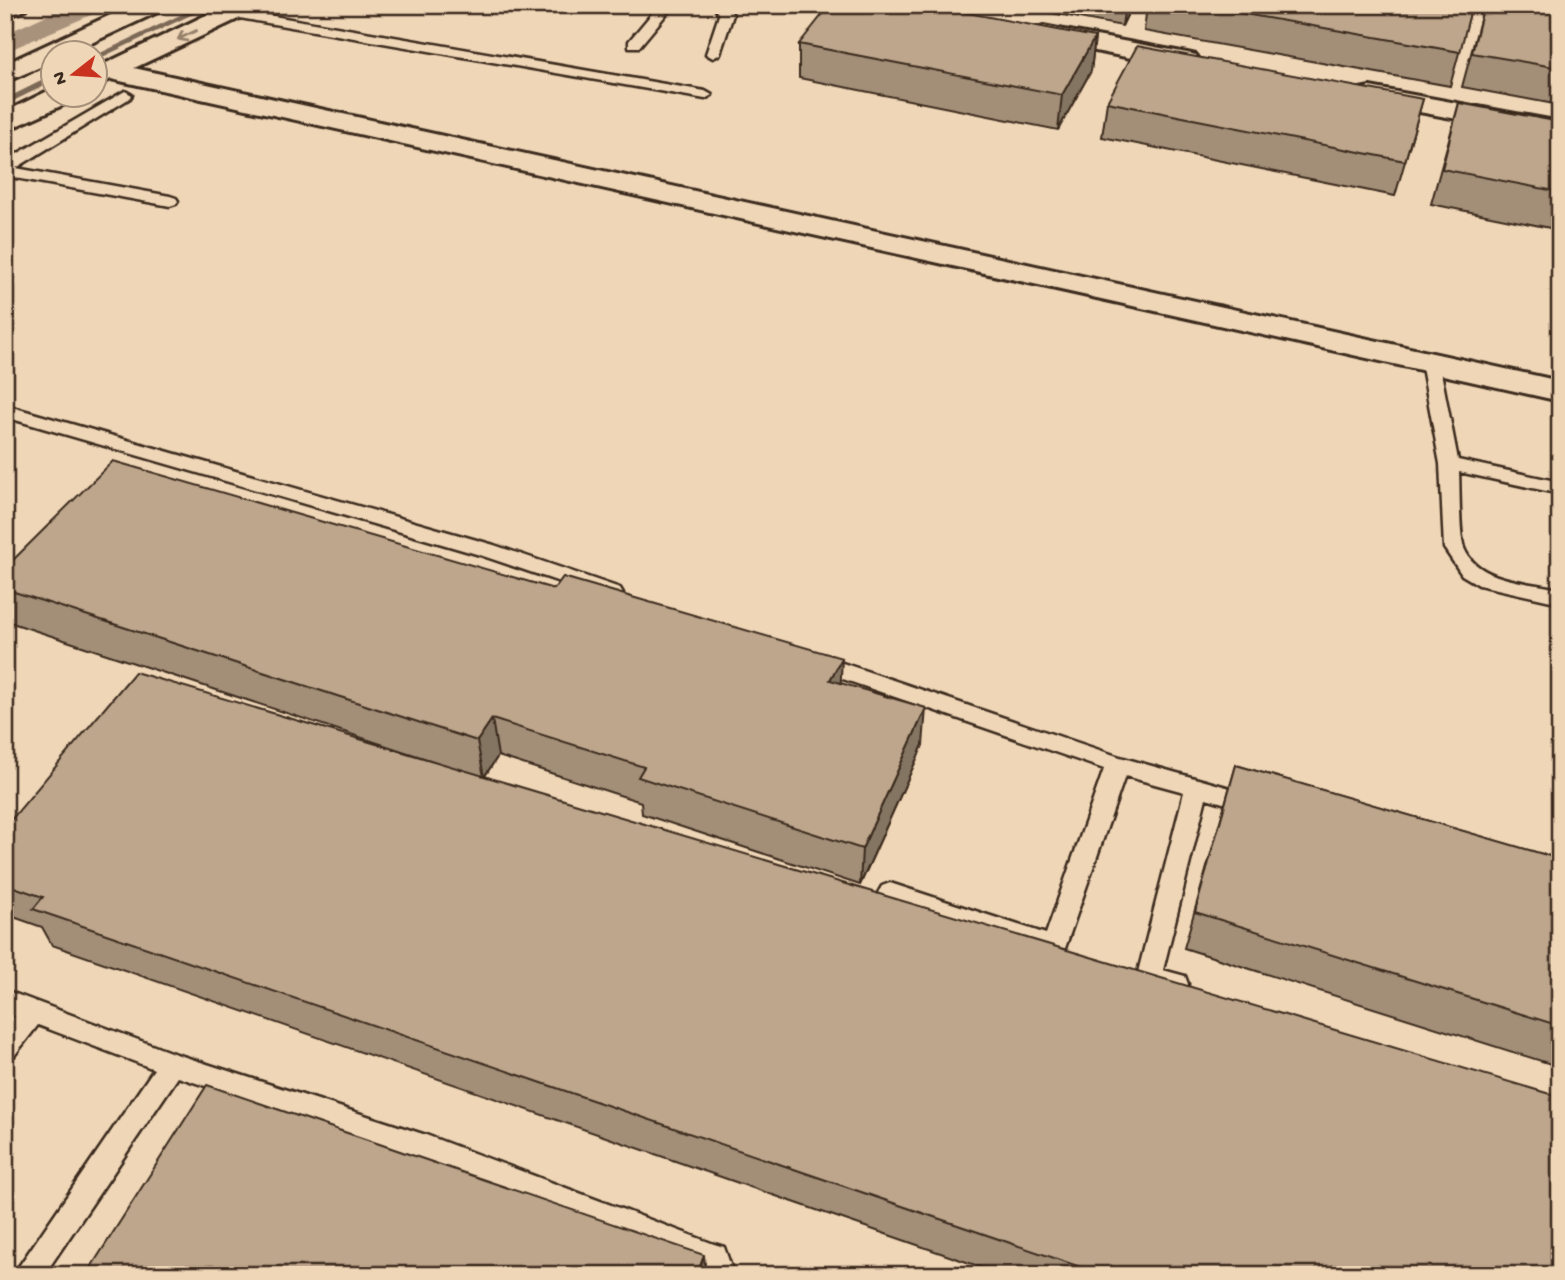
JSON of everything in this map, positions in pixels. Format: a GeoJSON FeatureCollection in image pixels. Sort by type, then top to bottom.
{"type":"FeatureCollection","features":[{"type":"Feature","properties":{"kind":"main road"},"geometry":{"type":"LineString","coordinates":[[5,10],[16,5]]}},
{"type":"Feature","properties":{"kind":"main road"},"geometry":{"type":"LineString","coordinates":[[5,74],[153,5]]}},
{"type":"Feature","properties":{"kind":"main road"},"geometry":{"type":"LineString","coordinates":[[110,82],[241,9]]}},
{"type":"Feature","properties":{"kind":"main road"},"geometry":{"type":"LineString","coordinates":[[1013,28],[1218,66]]}},
{"type":"Feature","properties":{"kind":"main road"},"geometry":{"type":"LineString","coordinates":[[110,82],[1560,391]]}},
{"type":"Feature","properties":{"kind":"main road"},"geometry":{"type":"LineString","coordinates":[[1341,89],[1560,130]]}},
{"type":"Feature","properties":{"kind":"main road"},"geometry":{"type":"LineString","coordinates":[[5,123],[38,107]]}},
{"type":"Feature","properties":{"kind":"lane"},"geometry":{"type":"LineString","coordinates":[[634,44],[667,5]]}},
{"type":"Feature","properties":{"kind":"lane"},"geometry":{"type":"LineString","coordinates":[[713,54],[726,15],[720,5]]}},
{"type":"Feature","properties":{"kind":"lane"},"geometry":{"type":"LineString","coordinates":[[241,9],[705,95]]}},
{"type":"Feature","properties":{"kind":"lane"},"geometry":{"type":"LineString","coordinates":[[5,169],[110,82]]}},
{"type":"Feature","properties":{"kind":"lane"},"geometry":{"type":"LineString","coordinates":[[5,169],[170,201]]}},
{"type":"Feature","properties":{"kind":"lane"},"geometry":{"type":"LineString","coordinates":[[1430,362],[1449,464],[1454,548],[1469,570],[1486,580],[1560,596]]}},
{"type":"Feature","properties":{"kind":"lane"},"geometry":{"type":"LineString","coordinates":[[5,411],[473,546],[631,599]]}},
{"type":"Feature","properties":{"kind":"lane"},"geometry":{"type":"LineString","coordinates":[[1449,464],[1560,488]]}},
{"type":"Feature","properties":{"kind":"lane"},"geometry":{"type":"LineString","coordinates":[[802,657],[1117,765],[1278,810]]}},
{"type":"Feature","properties":{"kind":"lane"},"geometry":{"type":"LineString","coordinates":[[1054,947],[1117,765]]}},
{"type":"Feature","properties":{"kind":"lane"},"geometry":{"type":"LineString","coordinates":[[1197,787],[1137,972],[1202,991]]}},
{"type":"Feature","properties":{"kind":"lane"},"geometry":{"type":"LineString","coordinates":[[890,892],[1078,954]]}},
{"type":"Feature","properties":{"kind":"lane"},"geometry":{"type":"LineString","coordinates":[[5,1001],[172,1064],[426,1147],[701,1252],[714,1257],[720,1275]]}},
{"type":"Feature","properties":{"kind":"lane"},"geometry":{"type":"LineString","coordinates":[[5,1048],[34,1011]]}},
{"type":"Feature","properties":{"kind":"lane"},"geometry":{"type":"LineString","coordinates":[[27,1275],[172,1064]]}},
{"type":"Feature","properties":{"kind":"building"},"geometry":{"type":"Polygon","coordinates":[[[830,5],[926,5],[1095,37],[1062,95],[799,44],[830,5]]]}},
{"type":"Feature","properties":{"kind":"building"},"geometry":{"type":"Polygon","coordinates":[[[1194,5],[1472,5],[1460,52],[1194,5]]]}},
{"type":"Feature","properties":{"kind":"building"},"geometry":{"type":"Polygon","coordinates":[[[1484,5],[1531,5],[1560,10],[1560,68],[1472,53],[1484,5]]]}},
{"type":"Feature","properties":{"kind":"building"},"geometry":{"type":"Polygon","coordinates":[[[1137,46],[1423,99],[1405,161],[1107,102],[1137,46]]]}},
{"type":"Feature","properties":{"kind":"building"},"geometry":{"type":"Polygon","coordinates":[[[1459,103],[1560,122],[1560,192],[1442,169],[1459,103]]]}},
{"type":"Feature","properties":{"kind":"building"},"geometry":{"type":"Polygon","coordinates":[[[113,461],[554,589],[563,577],[842,658],[830,680],[926,708],[862,849],[638,777],[644,767],[492,719],[477,741],[5,589],[5,568],[113,461]]]}},
{"type":"Feature","properties":{"kind":"building"},"geometry":{"type":"Polygon","coordinates":[[[135,672],[1560,1097],[1560,1275],[1104,1275],[33,909],[43,897],[5,884],[5,827],[135,672]]]}},
{"type":"Feature","properties":{"kind":"building"},"geometry":{"type":"Polygon","coordinates":[[[1236,765],[1560,859],[1560,1026],[1195,912],[1236,765]]]}},
{"type":"Feature","properties":{"kind":"building"},"geometry":{"type":"Polygon","coordinates":[[[207,1085],[704,1255],[697,1275],[86,1275],[207,1085]]]}},
{"type":"Feature","properties":{"kind":"waterway"},"geometry":{"type":"LineString","coordinates":[[5,44],[91,5]]}},
{"type":"Feature","properties":{"kind":"waterway"},"geometry":{"type":"LineString","coordinates":[[108,52],[208,5]]}},
{"type":"Feature","properties":{"kind":"waterway"},"geometry":{"type":"LineString","coordinates":[[5,102],[38,86]]}}]}
